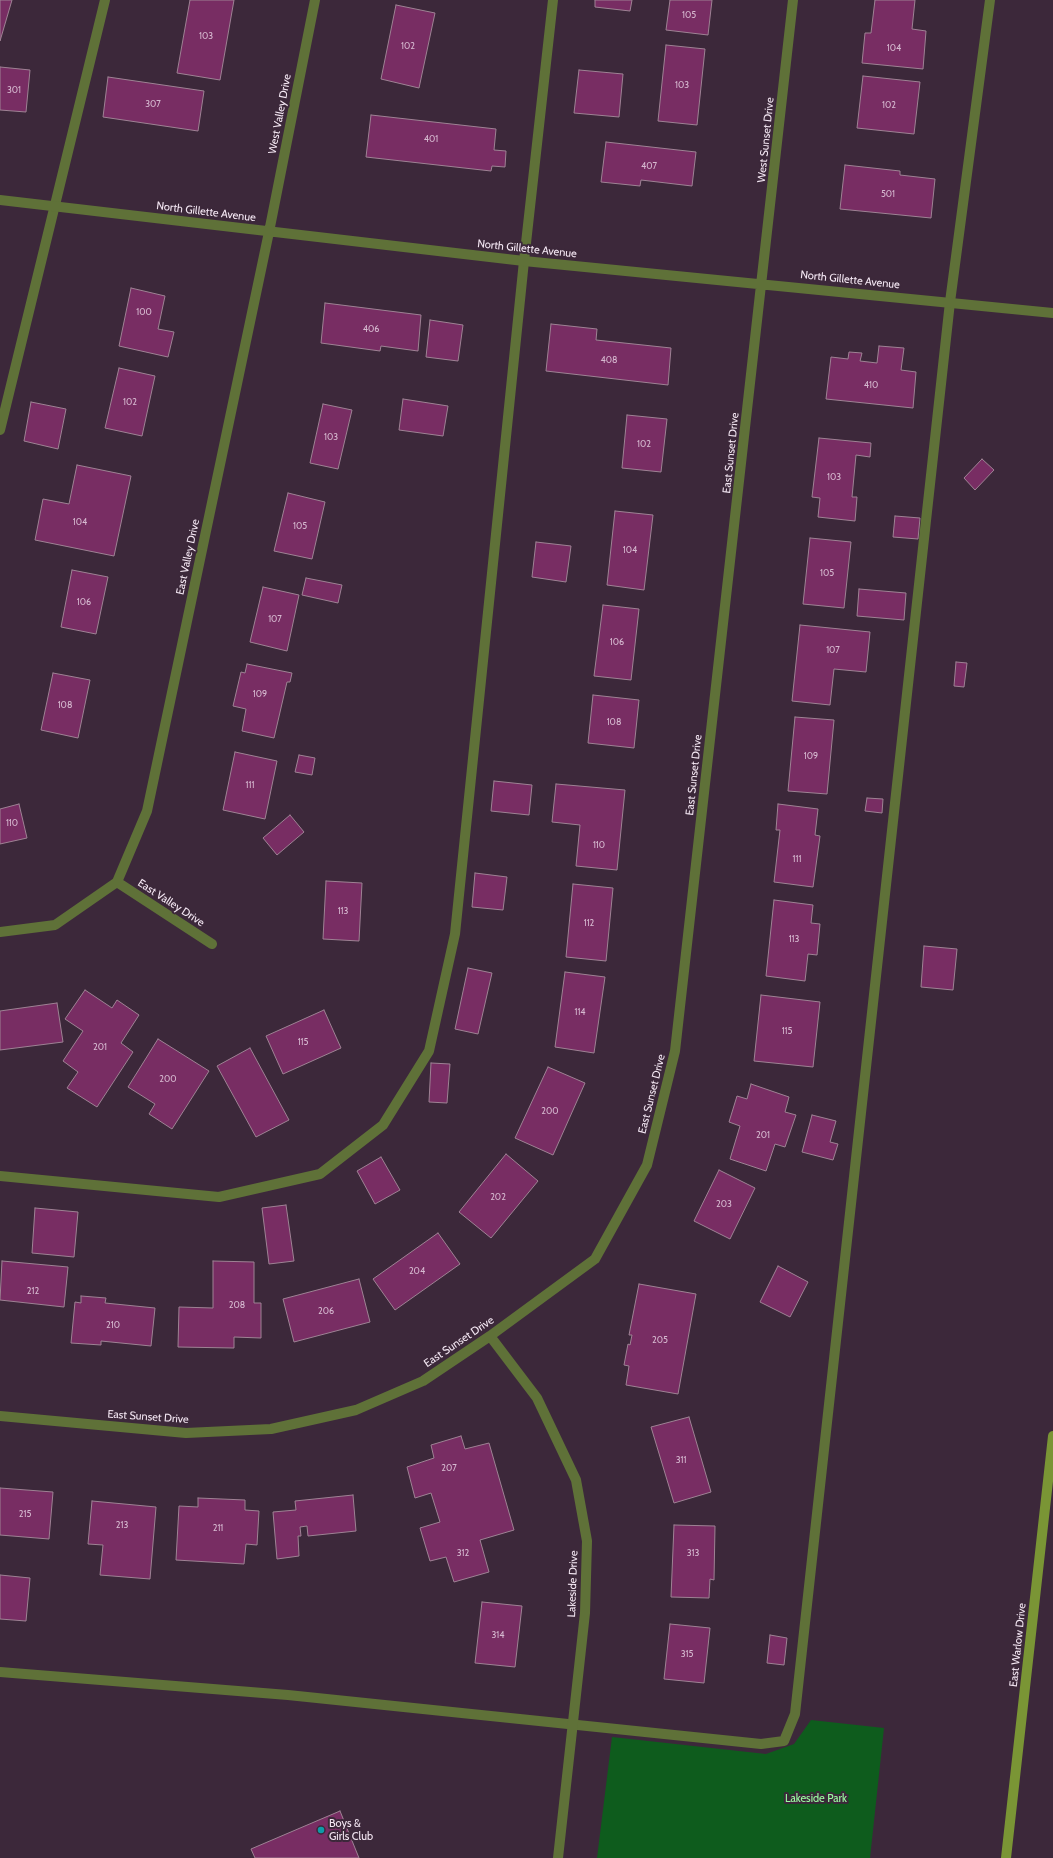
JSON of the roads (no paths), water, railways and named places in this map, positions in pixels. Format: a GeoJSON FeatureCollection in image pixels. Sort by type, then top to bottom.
{"type":"FeatureCollection","features":[{"type":"Feature","properties":{"kind":"street"},"geometry":{"type":"LineString","coordinates":[[0,430],[105,0]]}},
{"type":"Feature","properties":{"kind":"street","name":"West Valley Drive"},"geometry":{"type":"LineString","coordinates":[[269,232],[315,0]]}},
{"type":"Feature","properties":{"kind":"street"},"geometry":{"type":"LineString","coordinates":[[0,1176],[219,1197],[320,1174],[383,1125],[429,1051],[454,934],[524,261],[553,0]]}},
{"type":"Feature","properties":{"kind":"street","name":"West Sunset Drive"},"geometry":{"type":"LineString","coordinates":[[762,284],[793,0]]}},
{"type":"Feature","properties":{"kind":"street"},"geometry":{"type":"LineString","coordinates":[[0,1672],[288,1695],[760,1744],[784,1740],[795,1714],[950,302],[990,0]]}},
{"type":"Feature","properties":{"kind":"street","name":"North Gillette Avenue"},"geometry":{"type":"LineString","coordinates":[[0,200],[524,261],[1053,313]]}},
{"type":"Feature","properties":{"kind":"street","name":"East Valley Drive"},"geometry":{"type":"LineString","coordinates":[[212,944],[117,882],[147,811],[269,232]]}},
{"type":"Feature","properties":{"kind":"street","name":"East Sunset Drive"},"geometry":{"type":"LineString","coordinates":[[0,1416],[186,1432],[272,1429],[356,1410],[423,1381],[490,1336],[595,1259],[647,1166],[675,1051],[762,284]]}},
{"type":"Feature","properties":{"kind":"street"},"geometry":{"type":"LineString","coordinates":[[0,932],[55,925],[117,882]]}},
{"type":"Feature","properties":{"kind":"street","name":"Lakeside Drive"},"geometry":{"type":"LineString","coordinates":[[490,1336],[537,1398],[576,1480],[587,1541],[585,1613],[558,1858]]}},
{"type":"Feature","properties":{"kind":"street","name":"East Warlow Drive"},"geometry":{"type":"LineString","coordinates":[[1006,1858],[1053,1436]]}},
{"type":"Feature","properties":{"kind":"place","name":"Boys & Girls Club"},"geometry":{"type":"Point","coordinates":[321,1830]}},
{"type":"Feature","properties":{"kind":"park label","name":"Lakeside Park"},"geometry":{"type":"Point","coordinates":[816,1799]}}]}
